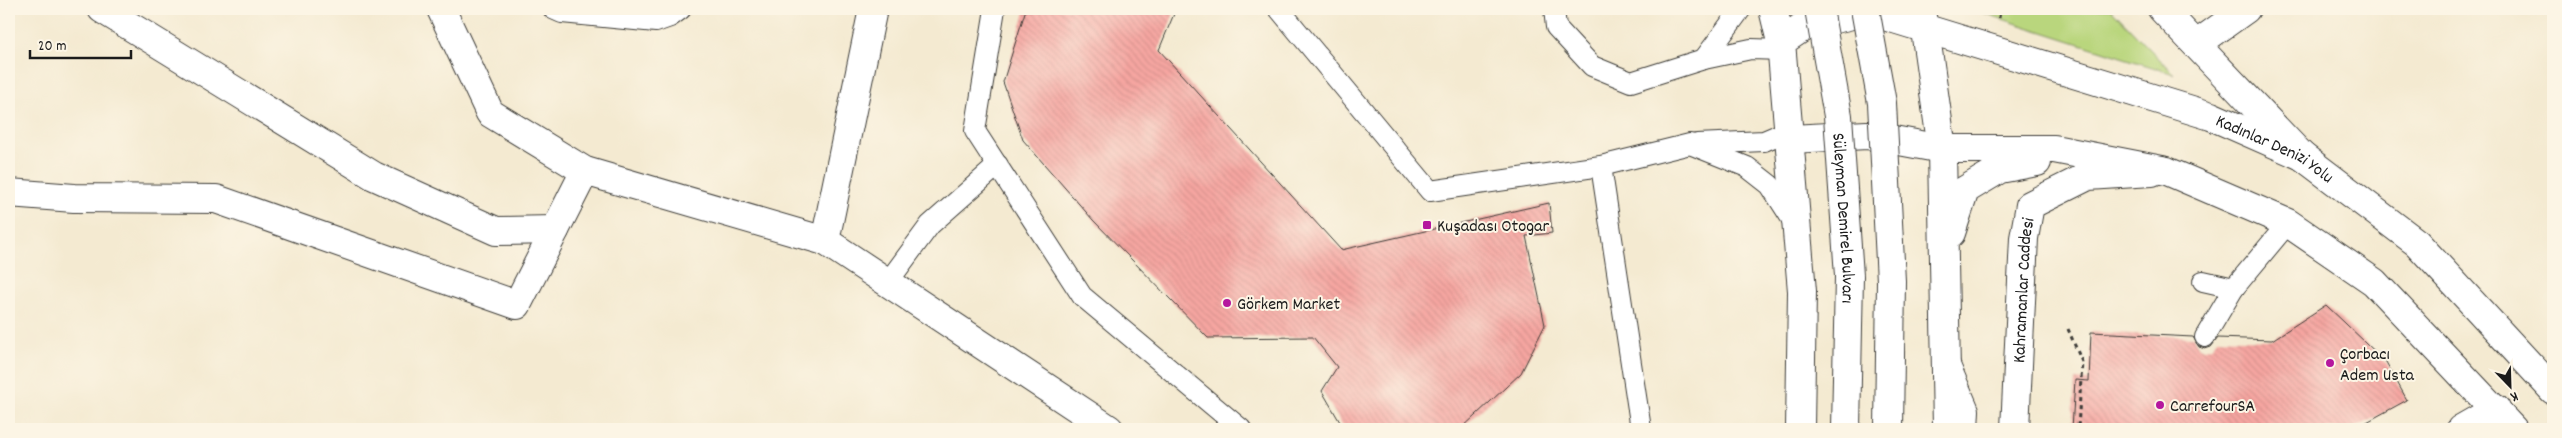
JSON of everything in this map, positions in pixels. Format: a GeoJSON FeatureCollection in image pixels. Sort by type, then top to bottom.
{"type":"FeatureCollection","features":[{"type":"Feature","properties":{"kind":"main road"},"geometry":{"type":"LineString","coordinates":[[102,9],[374,176],[496,231],[555,230]]}},
{"type":"Feature","properties":{"kind":"main road"},"geometry":{"type":"LineString","coordinates":[[441,9],[490,113],[585,170],[825,241],[1110,429]]}},
{"type":"Feature","properties":{"kind":"main road"},"geometry":{"type":"LineString","coordinates":[[825,241],[873,9]]}},
{"type":"Feature","properties":{"kind":"main road"},"geometry":{"type":"LineString","coordinates":[[1773,9],[1782,46],[1802,291],[1800,429]]}},
{"type":"Feature","properties":{"kind":"main road","name":"Süleyman Demirel Bulvarı"},"geometry":{"type":"LineString","coordinates":[[1819,9],[1838,116],[1849,276],[1846,429]]}},
{"type":"Feature","properties":{"kind":"main road"},"geometry":{"type":"LineString","coordinates":[[1865,9],[1882,103],[1891,281],[1889,429]]}},
{"type":"Feature","properties":{"kind":"main road"},"geometry":{"type":"LineString","coordinates":[[2162,9],[2302,156]]}},
{"type":"Feature","properties":{"kind":"main road"},"geometry":{"type":"LineString","coordinates":[[2197,44],[2246,9]]}},
{"type":"Feature","properties":{"kind":"main road","name":"Kadınlar Denizi Yolu"},"geometry":{"type":"LineString","coordinates":[[1782,46],[1806,26],[1852,14],[1922,19],[2211,116],[2302,156],[2417,243],[2553,390]]}},
{"type":"Feature","properties":{"kind":"main road"},"geometry":{"type":"LineString","coordinates":[[1922,19],[1942,149],[1947,429]]}},
{"type":"Feature","properties":{"kind":"main road"},"geometry":{"type":"LineString","coordinates":[[1790,135],[1868,135],[1942,149],[2054,149],[2167,171],[2288,223],[2374,282],[2505,419]]}},
{"type":"Feature","properties":{"kind":"main road"},"geometry":{"type":"LineString","coordinates":[[1944,253],[1965,190],[2000,169],[2082,154]]}},
{"type":"Feature","properties":{"kind":"main road"},"geometry":{"type":"LineString","coordinates":[[9,193],[74,198],[216,199],[517,305],[585,170]]}},
{"type":"Feature","properties":{"kind":"main road","name":"Kahramanlar Caddesi"},"geometry":{"type":"LineString","coordinates":[[2015,429],[2024,238],[2030,205],[2088,176],[2167,171]]}},
{"type":"Feature","properties":{"kind":"main road"},"geometry":{"type":"LineString","coordinates":[[2461,429],[2505,419]]}},
{"type":"Feature","properties":{"kind":"lane"},"geometry":{"type":"LineString","coordinates":[[553,9],[562,13],[656,22],[670,17],[681,9]]}},
{"type":"Feature","properties":{"kind":"lane"},"geometry":{"type":"LineString","coordinates":[[995,9],[975,130],[1082,296],[1241,429]]}},
{"type":"Feature","properties":{"kind":"lane"},"geometry":{"type":"LineString","coordinates":[[1279,9],[1430,191],[1602,166],[1690,144],[1764,141],[1790,135]]}},
{"type":"Feature","properties":{"kind":"lane"},"geometry":{"type":"LineString","coordinates":[[1554,9],[1556,27],[1592,66],[1631,82],[1704,59],[1750,49],[1782,46]]}},
{"type":"Feature","properties":{"kind":"lane"},"geometry":{"type":"LineString","coordinates":[[1704,59],[1741,9]]}},
{"type":"Feature","properties":{"kind":"lane"},"geometry":{"type":"LineString","coordinates":[[1690,144],[1746,167],[1770,185],[1797,227],[1802,291]]}},
{"type":"Feature","properties":{"kind":"lane"},"geometry":{"type":"LineString","coordinates":[[888,282],[930,225],[998,165]]}},
{"type":"Feature","properties":{"kind":"lane"},"geometry":{"type":"LineString","coordinates":[[1602,166],[1641,429]]}},
{"type":"Feature","properties":{"kind":"lane"},"geometry":{"type":"LineString","coordinates":[[2205,337],[2234,288],[2288,223]]}},
{"type":"Feature","properties":{"kind":"lane"},"geometry":{"type":"LineString","coordinates":[[2203,281],[2234,288]]}},
{"type":"Feature","properties":{"kind":"lane"},"geometry":{"type":"LineString","coordinates":[[1946,356],[1969,410],[1968,429]]}},
{"type":"Feature","properties":{"kind":"path"},"geometry":{"type":"LineString","coordinates":[[1998,22],[2000,9]]}},
{"type":"Feature","properties":{"kind":"path"},"geometry":{"type":"LineString","coordinates":[[2068,329],[2082,362],[2078,429]]}},
{"type":"Feature","properties":{"kind":"green space"},"geometry":{"type":"Polygon","coordinates":[[[2111,9],[2174,74],[1974,10],[2111,9]]]}},
{"type":"Feature","properties":{"kind":"building"},"geometry":{"type":"Polygon","coordinates":[[[1026,9],[1176,9],[1159,50],[1341,250],[1549,203],[1552,233],[1526,236],[1545,325],[1521,373],[1461,429],[1344,429],[1322,391],[1337,367],[1313,337],[1208,338],[1093,220],[1023,140],[1003,82],[1026,9]]]}},
{"type":"Feature","properties":{"kind":"building"},"geometry":{"type":"Polygon","coordinates":[[[2326,305],[2386,362],[2407,400],[2354,429],[2072,429],[2075,380],[2089,381],[2091,332],[2193,337],[2199,347],[2205,349],[2211,347],[2218,338],[2272,340],[2326,305]]]}},
{"type":"Feature","properties":{"kind":"place","name":"Kuşadası Otogar"},"geometry":{"type":"Point","coordinates":[1427,225]}},
{"type":"Feature","properties":{"kind":"place","name":"Görkem Market"},"geometry":{"type":"Point","coordinates":[1227,303]}},
{"type":"Feature","properties":{"kind":"place","name":"Çorbacı Adem Usta"},"geometry":{"type":"Point","coordinates":[2330,363]}},
{"type":"Feature","properties":{"kind":"place","name":"CarrefourSA"},"geometry":{"type":"Point","coordinates":[2160,405]}}]}
